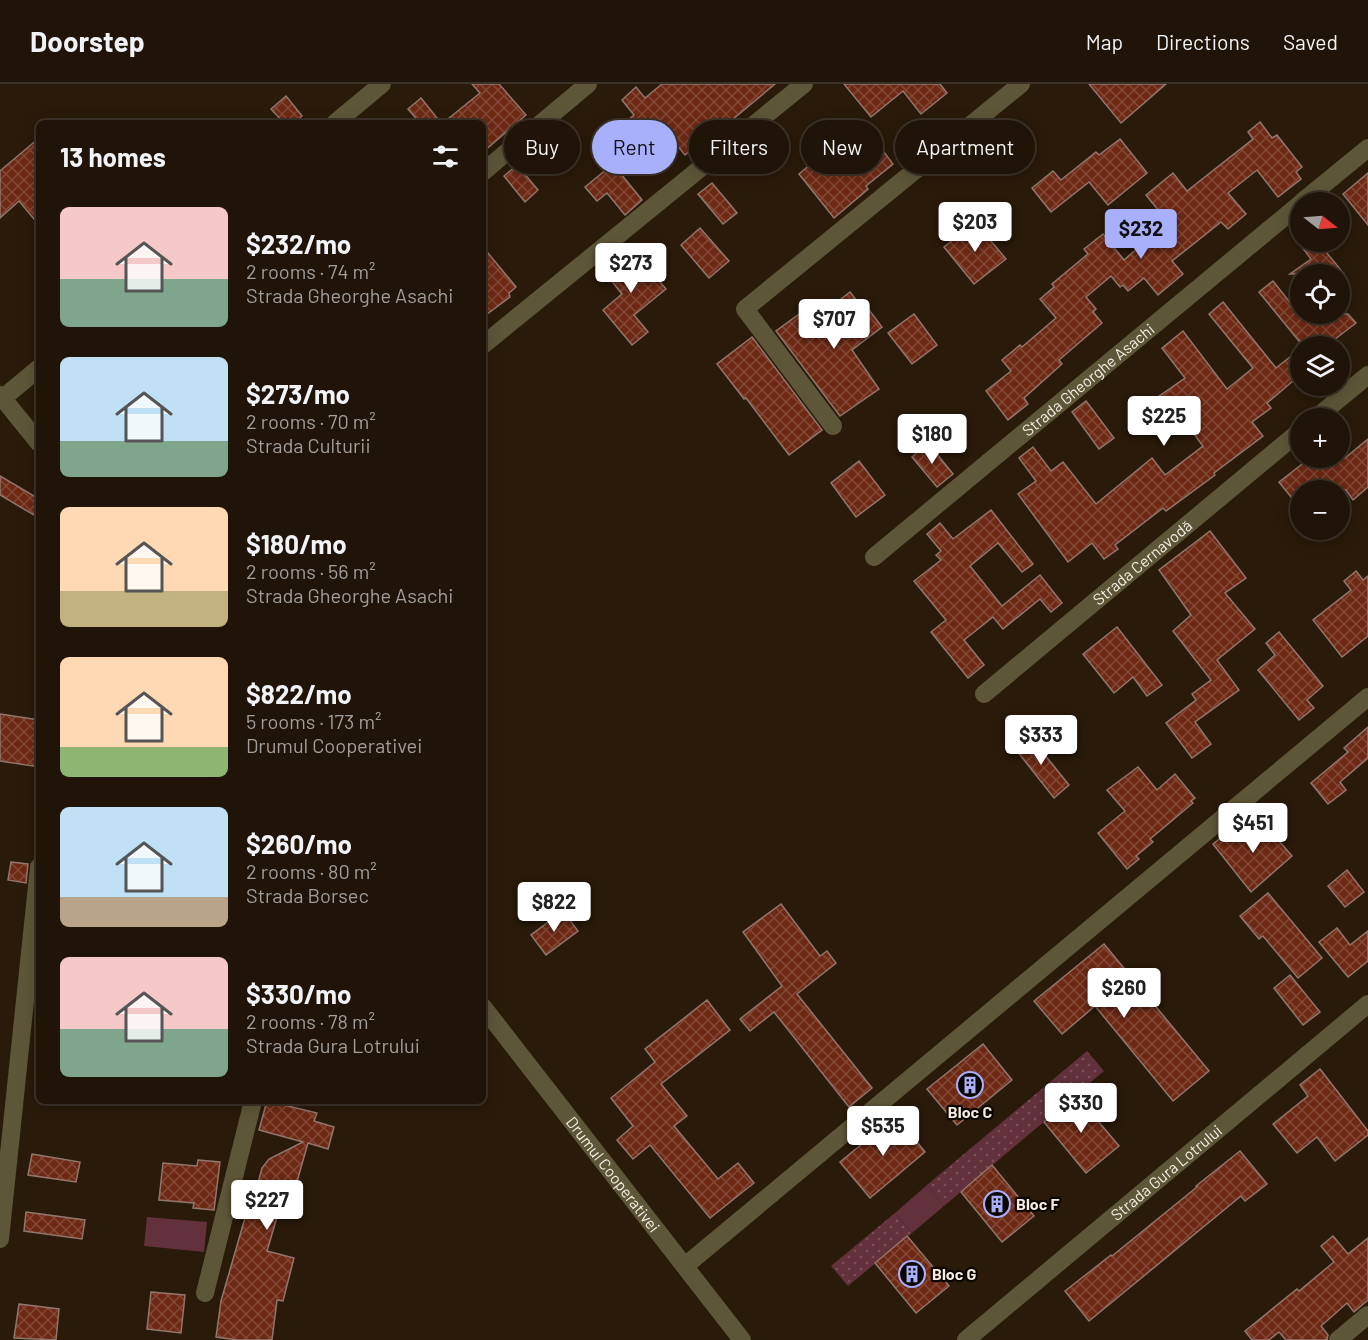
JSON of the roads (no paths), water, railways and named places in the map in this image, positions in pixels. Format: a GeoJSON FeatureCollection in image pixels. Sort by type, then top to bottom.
{"type":"FeatureCollection","features":[{"type":"Feature","properties":{"kind":"street"},"geometry":{"type":"LineString","coordinates":[[339,120],[382,84]]}},
{"type":"Feature","properties":{"kind":"street"},"geometry":{"type":"LineString","coordinates":[[486,169],[588,84]]}},
{"type":"Feature","properties":{"kind":"street"},"geometry":{"type":"LineString","coordinates":[[486,343],[804,84]]}},
{"type":"Feature","properties":{"kind":"street"},"geometry":{"type":"LineString","coordinates":[[833,426],[745,309],[1021,84]]}},
{"type":"Feature","properties":{"kind":"street","name":"Strada Gheorghe Asachi"},"geometry":{"type":"LineString","coordinates":[[1314,192],[1368,148]]}},
{"type":"Feature","properties":{"kind":"street","name":"Strada Gheorghe Asachi"},"geometry":{"type":"LineString","coordinates":[[874,557],[1290,212]]}},
{"type":"Feature","properties":{"kind":"street"},"geometry":{"type":"LineString","coordinates":[[36,370],[1,397],[36,439]]}},
{"type":"Feature","properties":{"kind":"street"},"geometry":{"type":"LineString","coordinates":[[1328,408],[1368,375]]}},
{"type":"Feature","properties":{"kind":"street","name":"Strada Cernavodă"},"geometry":{"type":"LineString","coordinates":[[984,694],[1290,439]]}},
{"type":"Feature","properties":{"kind":"street"},"geometry":{"type":"LineString","coordinates":[[685,1266],[1368,697]]}},
{"type":"Feature","properties":{"kind":"street"},"geometry":{"type":"LineString","coordinates":[[0,1239],[36,896]]}},
{"type":"Feature","properties":{"kind":"street","name":"Strada Gura Lotrului"},"geometry":{"type":"LineString","coordinates":[[966,1340],[1368,1004]]}},
{"type":"Feature","properties":{"kind":"street","name":"Drumul Cooperativei"},"geometry":{"type":"LineString","coordinates":[[486,1011],[742,1340]]}},
{"type":"Feature","properties":{"kind":"street"},"geometry":{"type":"LineString","coordinates":[[205,1293],[252,1104]]}},
{"type":"Feature","properties":{"kind":"street"},"geometry":{"type":"LineString","coordinates":[[1338,1340],[1368,1315]]}},
{"type":"Feature","properties":{"kind":"place","name":"Bloc C"},"geometry":{"type":"Point","coordinates":[970,1085]}},
{"type":"Feature","properties":{"kind":"place","name":"Bloc F"},"geometry":{"type":"Point","coordinates":[997,1204]}},
{"type":"Feature","properties":{"kind":"place","name":"Bloc G"},"geometry":{"type":"Point","coordinates":[912,1274]}}]}
